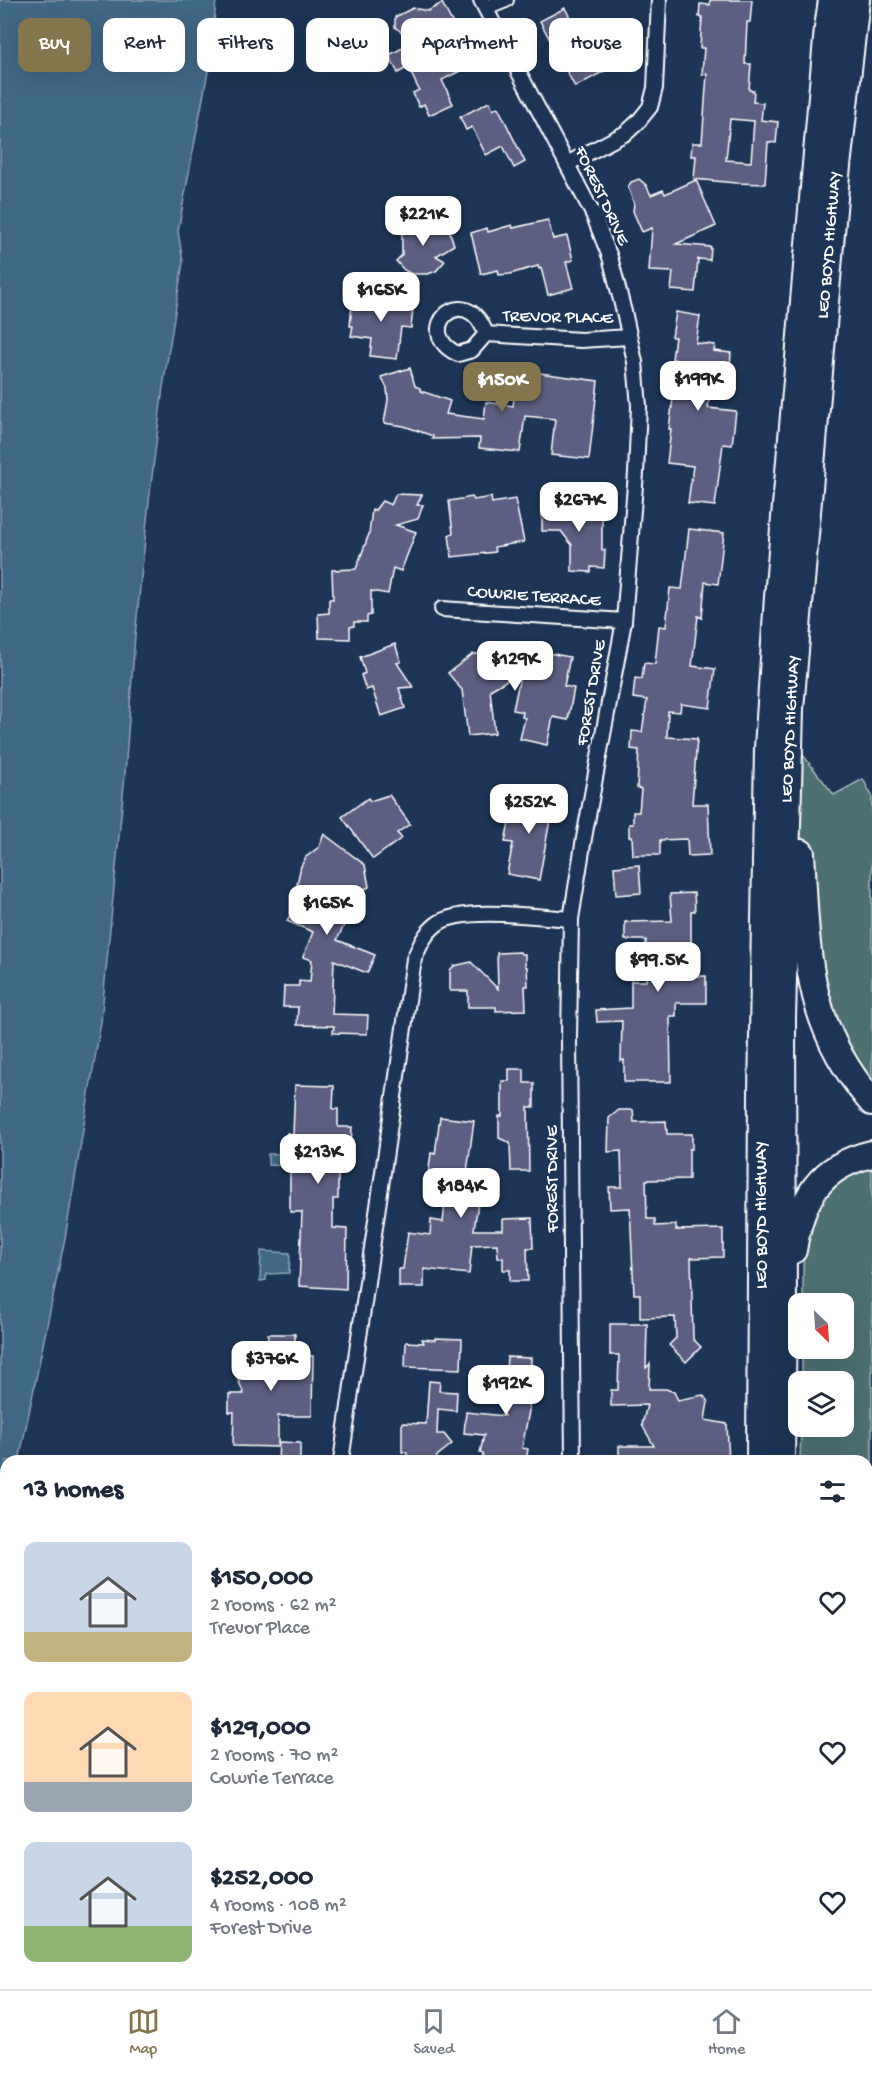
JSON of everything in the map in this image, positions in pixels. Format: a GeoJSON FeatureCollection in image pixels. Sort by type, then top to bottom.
{"type":"FeatureCollection","features":[{"type":"Feature","properties":{"kind":"highway","name":"LEO BOYD HIGHWAY"},"geometry":{"type":"LineString","coordinates":[[760,1455],[762,1093],[768,748],[778,597],[830,0]]}},
{"type":"Feature","properties":{"kind":"highway","name":"LEO BOYD HIGHWAY"},"geometry":{"type":"LineString","coordinates":[[781,1455],[782,1017],[791,698],[836,175],[856,0]]}},
{"type":"Feature","properties":{"kind":"highway"},"geometry":{"type":"LineString","coordinates":[[788,779],[799,829],[807,940],[815,998],[826,1030],[846,1068],[872,1101]]}},
{"type":"Feature","properties":{"kind":"highway"},"geometry":{"type":"LineString","coordinates":[[783,1308],[798,1224],[811,1192],[819,1181],[832,1170],[858,1157],[872,1154]]}},
{"type":"Feature","properties":{"kind":"street"},"geometry":{"type":"LineString","coordinates":[[484,4],[506,0]]}},
{"type":"Feature","properties":{"kind":"street"},"geometry":{"type":"LineString","coordinates":[[567,164],[626,132],[650,107],[655,88],[659,0]]}},
{"type":"Feature","properties":{"kind":"street","name":"FOREST DRIVE"},"geometry":{"type":"LineString","coordinates":[[484,4],[593,214],[610,257],[629,337],[638,388],[639,414],[624,621],[571,919],[569,1038],[573,1455]]}},
{"type":"Feature","properties":{"kind":"street","name":"TREVOR PLACE"},"geometry":{"type":"LineString","coordinates":[[486,334],[581,340],[629,337]]}},
{"type":"Feature","properties":{"kind":"street","name":"COWRIE TERRACE"},"geometry":{"type":"LineString","coordinates":[[442,609],[624,621]]}},
{"type":"Feature","properties":{"kind":"street"},"geometry":{"type":"LineString","coordinates":[[342,1455],[394,1088],[417,951],[424,937],[438,923],[451,917],[507,915],[571,919]]}},
{"type":"Feature","properties":{"kind":"green space"},"geometry":{"type":"Polygon","coordinates":[[[799,750],[834,795],[863,779],[872,796],[872,1102],[868,1099],[800,931],[799,750]]]}},
{"type":"Feature","properties":{"kind":"green space"},"geometry":{"type":"Polygon","coordinates":[[[872,1156],[872,1455],[800,1455],[801,1437],[854,1437],[854,1371],[802,1371],[802,1359],[854,1359],[854,1293],[803,1293],[804,1247],[813,1192],[872,1156]]]}},
{"type":"Feature","properties":{"kind":"water"},"geometry":{"type":"Polygon","coordinates":[[[0,0],[216,0],[215,18],[197,18],[197,72],[208,72],[178,231],[183,262],[163,387],[149,501],[101,1022],[65,1238],[20,1455],[0,1455],[0,0]]]}},
{"type":"Feature","properties":{"kind":"water"},"geometry":{"type":"Polygon","coordinates":[[[268,1154],[289,1154],[289,1166],[268,1165],[268,1154]]]}},
{"type":"Feature","properties":{"kind":"water"},"geometry":{"type":"Polygon","coordinates":[[[261,1251],[290,1253],[289,1273],[266,1274],[266,1280],[260,1281],[261,1251]]]}},
{"type":"Feature","properties":{"kind":"building"},"geometry":{"type":"Polygon","coordinates":[[[710,0],[752,0],[750,22],[747,22],[745,64],[751,64],[749,90],[754,91],[753,102],[763,103],[761,120],[778,122],[776,143],[768,142],[765,184],[694,179],[696,156],[691,156],[692,143],[702,143],[707,74],[702,74],[704,48],[700,48],[702,17],[699,17],[700,4],[710,5],[710,0]],[[730,119],[726,160],[751,162],[754,121],[730,119]]]}},
{"type":"Feature","properties":{"kind":"building"},"geometry":{"type":"Polygon","coordinates":[[[442,3],[450,18],[401,18],[401,32],[395,27],[395,17],[413,8],[428,11],[442,3]]]}},
{"type":"Feature","properties":{"kind":"building"},"geometry":{"type":"Polygon","coordinates":[[[565,8],[570,18],[549,18],[549,38],[540,21],[565,8]]]}},
{"type":"Feature","properties":{"kind":"building"},"geometry":{"type":"Polygon","coordinates":[[[401,49],[401,71],[398,73],[389,55],[401,49]]]}},
{"type":"Feature","properties":{"kind":"building"},"geometry":{"type":"Polygon","coordinates":[[[410,72],[458,72],[442,80],[453,104],[429,115],[424,104],[419,107],[413,93],[419,90],[410,72]]]}},
{"type":"Feature","properties":{"kind":"building"},"geometry":{"type":"Polygon","coordinates":[[[567,72],[602,72],[575,87],[567,72]]]}},
{"type":"Feature","properties":{"kind":"building"},"geometry":{"type":"Polygon","coordinates":[[[489,102],[493,110],[498,107],[525,162],[514,168],[503,146],[486,155],[472,127],[466,130],[460,117],[489,102]]]}},
{"type":"Feature","properties":{"kind":"building"},"geometry":{"type":"Polygon","coordinates":[[[639,179],[646,185],[651,195],[663,190],[665,194],[696,180],[716,226],[676,244],[711,247],[710,260],[698,259],[695,292],[671,290],[673,272],[649,271],[652,228],[642,232],[633,211],[634,204],[628,187],[631,182],[639,179]]]}},
{"type":"Feature","properties":{"kind":"building"},"geometry":{"type":"Polygon","coordinates":[[[399,220],[448,226],[454,245],[436,256],[445,261],[436,271],[428,274],[412,274],[404,270],[396,261],[402,255],[402,231],[399,220]]]}},
{"type":"Feature","properties":{"kind":"building"},"geometry":{"type":"Polygon","coordinates":[[[548,220],[553,239],[567,236],[573,260],[566,262],[573,288],[548,295],[541,268],[539,269],[538,266],[510,274],[499,275],[498,270],[481,274],[471,233],[487,228],[488,232],[512,225],[513,228],[548,220]]]}},
{"type":"Feature","properties":{"kind":"building"},"geometry":{"type":"Polygon","coordinates":[[[353,294],[411,301],[410,309],[413,309],[411,328],[401,327],[397,359],[370,356],[372,339],[351,336],[353,294]]]}},
{"type":"Feature","properties":{"kind":"building"},"geometry":{"type":"Polygon","coordinates":[[[676,312],[700,316],[696,343],[715,345],[714,351],[731,353],[730,367],[714,365],[708,408],[736,411],[732,445],[723,444],[715,506],[688,503],[693,466],[667,463],[678,360],[672,359],[675,337],[672,337],[676,312]]]}},
{"type":"Feature","properties":{"kind":"building"},"geometry":{"type":"Polygon","coordinates":[[[410,368],[415,386],[421,391],[450,401],[446,414],[484,419],[486,402],[513,406],[518,370],[598,381],[589,459],[551,455],[555,419],[525,416],[520,452],[479,448],[480,438],[432,439],[433,436],[404,426],[384,423],[388,400],[387,388],[381,377],[410,368]]]}},
{"type":"Feature","properties":{"kind":"building"},"geometry":{"type":"Polygon","coordinates":[[[396,494],[422,495],[417,505],[423,505],[418,519],[396,525],[416,532],[401,571],[393,568],[388,594],[371,591],[371,615],[367,616],[367,622],[354,622],[354,626],[350,627],[350,639],[319,638],[318,614],[329,613],[329,599],[333,599],[332,570],[356,569],[369,534],[372,509],[375,510],[382,501],[391,505],[396,494]]]}},
{"type":"Feature","properties":{"kind":"building"},"geometry":{"type":"Polygon","coordinates":[[[472,497],[474,500],[491,497],[492,503],[515,499],[524,542],[494,547],[495,552],[452,557],[449,535],[453,533],[449,501],[472,497]]]}},
{"type":"Feature","properties":{"kind":"building"},"geometry":{"type":"Polygon","coordinates":[[[579,503],[602,506],[604,568],[591,567],[591,572],[572,571],[572,545],[561,531],[542,531],[542,506],[579,507],[579,503]]]}},
{"type":"Feature","properties":{"kind":"building"},"geometry":{"type":"Polygon","coordinates":[[[689,529],[724,533],[718,584],[705,582],[702,618],[698,616],[692,666],[715,669],[710,708],[681,704],[680,712],[668,711],[667,737],[697,739],[692,804],[708,804],[710,855],[688,856],[687,839],[660,840],[660,855],[633,855],[629,824],[633,824],[633,812],[639,812],[641,789],[637,788],[639,750],[631,749],[632,731],[642,732],[647,700],[633,698],[635,678],[642,679],[644,663],[655,664],[659,626],[666,627],[670,588],[682,589],[689,529]]]}},
{"type":"Feature","properties":{"kind":"building"},"geometry":{"type":"Polygon","coordinates":[[[395,644],[401,662],[397,663],[413,687],[399,688],[405,708],[381,716],[372,688],[366,690],[361,675],[365,673],[360,657],[395,644]]]}},
{"type":"Feature","properties":{"kind":"building"},"geometry":{"type":"Polygon","coordinates":[[[543,652],[570,657],[564,686],[574,688],[568,720],[553,717],[547,745],[520,739],[525,718],[522,717],[523,712],[513,710],[521,672],[490,690],[495,733],[468,736],[462,690],[448,673],[473,654],[518,654],[518,657],[541,662],[543,652]]]}},
{"type":"Feature","properties":{"kind":"building"},"geometry":{"type":"Polygon","coordinates":[[[521,792],[554,798],[539,880],[507,874],[513,843],[505,842],[510,817],[516,819],[521,792]]]}},
{"type":"Feature","properties":{"kind":"building"},"geometry":{"type":"Polygon","coordinates":[[[389,795],[410,824],[397,833],[402,838],[373,859],[342,817],[368,798],[370,801],[389,795]]]}},
{"type":"Feature","properties":{"kind":"building"},"geometry":{"type":"Polygon","coordinates":[[[324,834],[365,865],[369,887],[323,908],[347,919],[337,940],[375,955],[367,973],[334,960],[332,1014],[368,1015],[367,1034],[333,1033],[334,1026],[297,1025],[298,1007],[283,1007],[284,986],[299,986],[299,981],[310,982],[312,960],[303,957],[313,932],[287,921],[302,888],[297,884],[301,866],[306,857],[319,847],[324,834]]]}},
{"type":"Feature","properties":{"kind":"building"},"geometry":{"type":"Polygon","coordinates":[[[639,865],[641,893],[616,895],[614,867],[639,865]]]}},
{"type":"Feature","properties":{"kind":"building"},"geometry":{"type":"Polygon","coordinates":[[[694,893],[695,911],[691,911],[691,976],[706,976],[706,1003],[676,1003],[676,1016],[670,1016],[671,1082],[624,1082],[624,1060],[621,1061],[622,1021],[597,1022],[596,1010],[631,1008],[631,981],[646,981],[646,940],[625,940],[625,922],[672,921],[670,894],[694,893]]]}},
{"type":"Feature","properties":{"kind":"building"},"geometry":{"type":"Polygon","coordinates":[[[520,952],[525,954],[525,966],[527,967],[526,1010],[496,1011],[496,1007],[468,1007],[468,991],[450,991],[450,970],[454,966],[471,962],[498,989],[497,953],[520,952]]]}},
{"type":"Feature","properties":{"kind":"building"},"geometry":{"type":"Polygon","coordinates":[[[509,1069],[524,1069],[524,1083],[534,1083],[534,1107],[528,1107],[529,1171],[511,1171],[510,1143],[499,1138],[499,1116],[502,1116],[502,1081],[509,1081],[509,1069]]]}},
{"type":"Feature","properties":{"kind":"building"},"geometry":{"type":"Polygon","coordinates":[[[295,1085],[334,1086],[333,1109],[338,1109],[338,1127],[352,1127],[351,1145],[344,1144],[344,1174],[338,1173],[338,1199],[333,1199],[333,1228],[347,1229],[346,1289],[299,1286],[302,1212],[290,1212],[290,1148],[287,1148],[287,1133],[293,1134],[295,1085]]]}},
{"type":"Feature","properties":{"kind":"building"},"geometry":{"type":"Polygon","coordinates":[[[619,1110],[633,1110],[634,1122],[666,1121],[667,1134],[692,1134],[692,1149],[689,1149],[689,1179],[646,1180],[647,1219],[655,1219],[655,1226],[676,1225],[676,1230],[723,1229],[723,1257],[691,1258],[693,1339],[701,1347],[686,1362],[669,1345],[676,1338],[675,1317],[640,1318],[640,1294],[634,1294],[630,1208],[610,1209],[609,1187],[622,1187],[621,1151],[608,1152],[609,1118],[619,1110]]]}},
{"type":"Feature","properties":{"kind":"building"},"geometry":{"type":"Polygon","coordinates":[[[440,1117],[474,1121],[463,1201],[478,1203],[474,1230],[503,1230],[503,1219],[532,1218],[533,1248],[527,1248],[528,1281],[510,1281],[510,1270],[503,1270],[503,1258],[498,1258],[497,1244],[472,1245],[469,1274],[424,1269],[424,1287],[399,1287],[399,1269],[403,1269],[408,1232],[430,1235],[431,1220],[443,1222],[447,1187],[427,1184],[431,1153],[435,1154],[440,1117]]]}},
{"type":"Feature","properties":{"kind":"building"},"geometry":{"type":"Polygon","coordinates":[[[610,1324],[647,1324],[646,1368],[650,1364],[649,1389],[666,1389],[674,1392],[678,1400],[703,1395],[708,1402],[705,1420],[727,1424],[729,1455],[619,1455],[619,1446],[654,1446],[642,1425],[647,1405],[611,1406],[611,1390],[618,1390],[619,1355],[610,1355],[610,1324]]]}},
{"type":"Feature","properties":{"kind":"building"},"geometry":{"type":"Polygon","coordinates":[[[268,1334],[295,1334],[295,1356],[313,1356],[312,1416],[278,1416],[278,1447],[233,1446],[234,1412],[229,1412],[229,1394],[244,1394],[232,1365],[260,1352],[267,1352],[268,1334]]]}},
{"type":"Feature","properties":{"kind":"building"},"geometry":{"type":"Polygon","coordinates":[[[435,1338],[462,1339],[461,1369],[405,1367],[406,1342],[424,1343],[422,1339],[435,1340],[435,1338]]]}},
{"type":"Feature","properties":{"kind":"building"},"geometry":{"type":"Polygon","coordinates":[[[507,1357],[531,1358],[529,1411],[522,1448],[528,1449],[527,1455],[483,1455],[480,1453],[484,1435],[464,1433],[466,1412],[504,1416],[505,1388],[500,1387],[501,1370],[506,1370],[507,1357]]]}},
{"type":"Feature","properties":{"kind":"building"},"geometry":{"type":"Polygon","coordinates":[[[429,1381],[440,1382],[439,1391],[457,1392],[456,1411],[438,1409],[437,1434],[444,1434],[452,1444],[438,1455],[407,1455],[407,1452],[402,1452],[402,1423],[426,1424],[429,1381]]]}},
{"type":"Feature","properties":{"kind":"building"},"geometry":{"type":"Polygon","coordinates":[[[279,1442],[300,1443],[300,1455],[278,1455],[279,1442]]]}}]}
